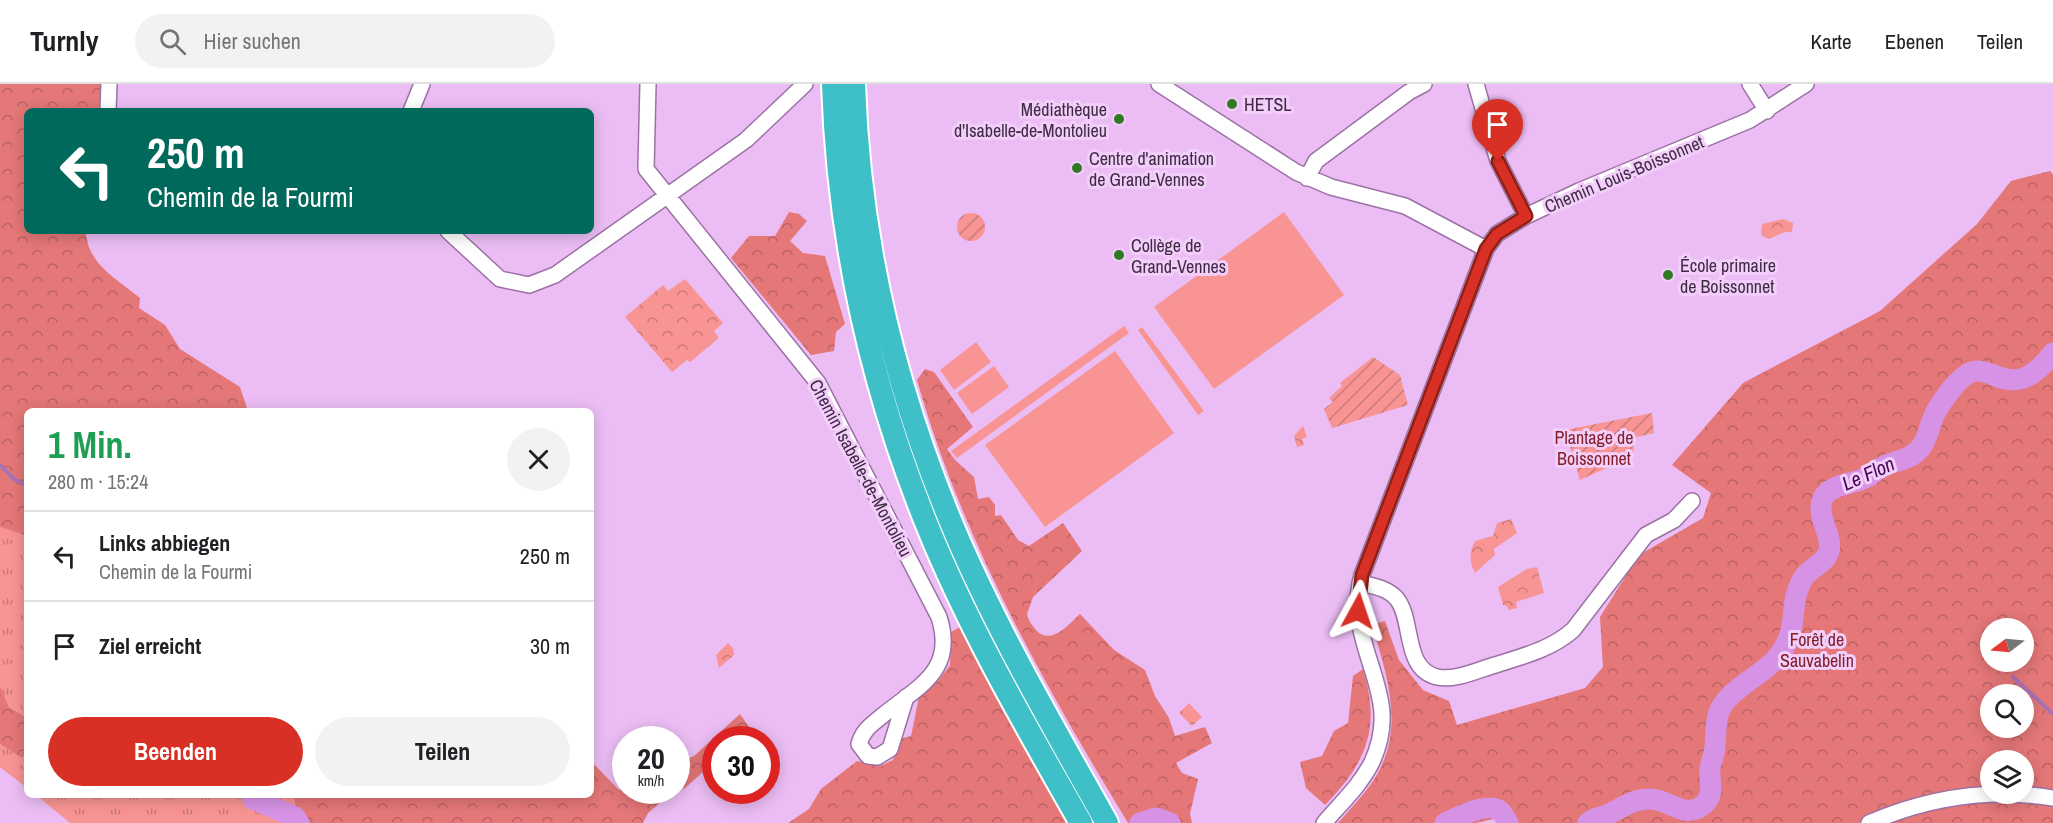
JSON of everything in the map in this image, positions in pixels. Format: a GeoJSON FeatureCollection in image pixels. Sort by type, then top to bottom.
{"type":"FeatureCollection","features":[{"type":"Feature","properties":{"kind":"highway"},"geometry":{"type":"LineString","coordinates":[[833,84],[843,205],[857,295],[888,357],[937,487],[980,586],[1033,690],[1107,823]]}},
{"type":"Feature","properties":{"kind":"highway"},"geometry":{"type":"LineString","coordinates":[[854,84],[863,202],[904,465],[940,555],[992,662],[1081,823]]}},
{"type":"Feature","properties":{"kind":"highway"},"geometry":{"type":"LineString","coordinates":[[869,84],[875,200],[883,266],[888,357]]}},
{"type":"Feature","properties":{"kind":"street"},"geometry":{"type":"LineString","coordinates":[[108,108],[109,84]]}},
{"type":"Feature","properties":{"kind":"street"},"geometry":{"type":"LineString","coordinates":[[412,108],[422,84]]}},
{"type":"Feature","properties":{"kind":"street","name":"Chemin Isabelle-de-Montolieu"},"geometry":{"type":"LineString","coordinates":[[648,84],[646,170],[818,383],[939,617],[944,640],[940,663],[932,676],[906,697]]}},
{"type":"Feature","properties":{"kind":"street"},"geometry":{"type":"LineString","coordinates":[[451,234],[500,279],[529,285],[555,275],[753,134],[805,84]]}},
{"type":"Feature","properties":{"kind":"street"},"geometry":{"type":"LineString","coordinates":[[1159,84],[1275,160],[1307,178],[1405,206],[1486,249]]}},
{"type":"Feature","properties":{"kind":"street"},"geometry":{"type":"LineString","coordinates":[[1307,178],[1316,161],[1409,92],[1424,84]]}},
{"type":"Feature","properties":{"kind":"street"},"geometry":{"type":"LineString","coordinates":[[1476,84],[1498,161],[1526,216]]}},
{"type":"Feature","properties":{"kind":"street"},"geometry":{"type":"LineString","coordinates":[[1750,84],[1767,111]]}},
{"type":"Feature","properties":{"kind":"street","name":"Chemin Louis-Boissonnet"},"geometry":{"type":"LineString","coordinates":[[1324,823],[1364,776],[1378,744],[1382,727],[1382,706],[1378,682],[1359,623],[1360,583],[1486,249],[1497,234],[1526,216],[1579,191],[1731,129],[1767,111],[1806,84]]}},
{"type":"Feature","properties":{"kind":"street"},"geometry":{"type":"LineString","coordinates":[[1360,583],[1384,589],[1397,600],[1415,658],[1422,669],[1436,677],[1453,677],[1546,649],[1561,641],[1573,630],[1646,535],[1674,520],[1692,501]]}},
{"type":"Feature","properties":{"kind":"street"},"geometry":{"type":"LineString","coordinates":[[1869,823],[1919,805],[1949,798],[2001,794],[2053,798]]}},
{"type":"Feature","properties":{"kind":"green space"},"geometry":{"type":"Polygon","coordinates":[[[0,84],[101,84],[98,108],[24,108],[24,234],[86,234],[91,253],[104,269],[140,298],[139,308],[165,325],[180,349],[240,387],[247,408],[24,408],[24,535],[0,527],[0,84]]]}},
{"type":"Feature","properties":{"kind":"green space","name":"Forêt de Sauvabelin"},"geometry":{"type":"Polygon","coordinates":[[[2050,171],[2053,175],[2053,823],[1497,823],[1494,819],[1476,823],[1338,823],[1371,784],[1382,765],[1389,745],[1391,706],[1384,665],[1372,625],[1385,621],[1399,660],[1423,690],[1449,701],[1457,725],[1585,688],[1603,667],[1600,617],[1639,555],[1703,518],[1711,493],[1672,465],[1743,383],[1880,311],[1977,224],[2011,181],[2050,171]]]}},
{"type":"Feature","properties":{"kind":"green space"},"geometry":{"type":"Polygon","coordinates":[[[789,212],[799,214],[807,221],[790,241],[803,253],[825,256],[845,324],[836,332],[834,351],[811,355],[731,258],[749,236],[775,236],[789,212]]]}},
{"type":"Feature","properties":{"kind":"green space"},"geometry":{"type":"Polygon","coordinates":[[[1284,212],[1344,295],[1214,389],[1154,307],[1284,212]]]}},
{"type":"Feature","properties":{"kind":"green space"},"geometry":{"type":"Polygon","coordinates":[[[971,213],[981,217],[985,227],[981,237],[971,241],[961,237],[957,227],[961,217],[971,213]]]}},
{"type":"Feature","properties":{"kind":"green space"},"geometry":{"type":"Polygon","coordinates":[[[1783,219],[1793,223],[1792,232],[1785,232],[1769,239],[1761,235],[1762,224],[1783,219]]]}},
{"type":"Feature","properties":{"kind":"green space"},"geometry":{"type":"Polygon","coordinates":[[[685,279],[723,323],[714,331],[719,338],[690,362],[687,360],[672,372],[625,317],[663,285],[668,291],[685,279]]]}},
{"type":"Feature","properties":{"kind":"green space"},"geometry":{"type":"Polygon","coordinates":[[[1124,326],[1129,333],[957,458],[951,451],[1124,326]]]}},
{"type":"Feature","properties":{"kind":"green space"},"geometry":{"type":"Polygon","coordinates":[[[1142,327],[1204,411],[1198,415],[1138,330],[1142,327]]]}},
{"type":"Feature","properties":{"kind":"green space"},"geometry":{"type":"Polygon","coordinates":[[[976,342],[991,362],[954,390],[940,370],[976,342]]]}},
{"type":"Feature","properties":{"kind":"green space"},"geometry":{"type":"Polygon","coordinates":[[[1115,351],[1174,433],[1045,527],[985,445],[1115,351]]]}},
{"type":"Feature","properties":{"kind":"green space"},"geometry":{"type":"Polygon","coordinates":[[[1373,357],[1400,375],[1408,405],[1332,428],[1324,409],[1333,402],[1329,398],[1342,386],[1340,383],[1373,357]]]}},
{"type":"Feature","properties":{"kind":"green space"},"geometry":{"type":"Polygon","coordinates":[[[994,366],[1009,387],[972,414],[957,393],[994,366]]]}},
{"type":"Feature","properties":{"kind":"green space"},"geometry":{"type":"Polygon","coordinates":[[[925,369],[934,372],[973,427],[947,449],[955,460],[974,477],[978,499],[989,497],[995,505],[995,516],[1001,515],[1018,540],[1029,546],[1063,523],[1082,551],[1033,597],[1027,614],[1035,628],[1042,634],[1053,635],[1065,628],[1080,614],[1114,650],[1145,670],[1155,696],[1169,718],[1175,736],[1205,727],[1212,743],[1176,763],[1182,773],[1198,779],[1190,814],[1192,823],[1128,823],[1096,770],[1008,609],[957,497],[917,380],[925,369]]]}},
{"type":"Feature","properties":{"kind":"green space","name":"Plantage de Boissonnet"},"geometry":{"type":"Polygon","coordinates":[[[1652,413],[1654,433],[1632,438],[1634,451],[1621,453],[1622,461],[1580,480],[1565,430],[1652,413]]]}},
{"type":"Feature","properties":{"kind":"green space"},"geometry":{"type":"Polygon","coordinates":[[[1303,426],[1307,437],[1302,439],[1304,445],[1297,447],[1294,436],[1303,426]]]}},
{"type":"Feature","properties":{"kind":"green space"},"geometry":{"type":"Polygon","coordinates":[[[1511,519],[1517,533],[1494,549],[1495,555],[1475,573],[1470,557],[1475,541],[1493,536],[1497,523],[1511,519]]]}},
{"type":"Feature","properties":{"kind":"green space"},"geometry":{"type":"Polygon","coordinates":[[[0,527],[24,535],[24,716],[9,707],[0,686],[0,527]]]}},
{"type":"Feature","properties":{"kind":"green space"},"geometry":{"type":"Polygon","coordinates":[[[1537,567],[1544,593],[1516,602],[1517,608],[1509,610],[1503,605],[1498,587],[1527,569],[1537,567]]]}},
{"type":"Feature","properties":{"kind":"green space"},"geometry":{"type":"Polygon","coordinates":[[[960,627],[1067,823],[788,823],[809,809],[821,789],[857,761],[880,766],[893,760],[900,739],[911,736],[919,697],[939,680],[950,665],[951,632],[960,627]]]}},
{"type":"Feature","properties":{"kind":"green space"},"geometry":{"type":"Polygon","coordinates":[[[728,643],[733,648],[734,655],[719,668],[716,655],[728,643]]]}},
{"type":"Feature","properties":{"kind":"green space"},"geometry":{"type":"Polygon","coordinates":[[[1363,669],[1371,709],[1366,743],[1351,774],[1325,805],[1306,788],[1300,762],[1322,756],[1334,731],[1348,723],[1353,676],[1363,669]]]}},
{"type":"Feature","properties":{"kind":"green space"},"geometry":{"type":"Polygon","coordinates":[[[0,686],[9,707],[24,716],[24,756],[22,758],[0,744],[0,686]]]}},
{"type":"Feature","properties":{"kind":"green space"},"geometry":{"type":"Polygon","coordinates":[[[1189,703],[1202,717],[1192,726],[1179,713],[1189,703]]]}},
{"type":"Feature","properties":{"kind":"green space"},"geometry":{"type":"Polygon","coordinates":[[[740,714],[748,726],[727,726],[740,714]]]}},
{"type":"Feature","properties":{"kind":"green space"},"geometry":{"type":"Polygon","coordinates":[[[0,744],[22,758],[24,756],[24,786],[0,767],[0,744]]]}},
{"type":"Feature","properties":{"kind":"green space"},"geometry":{"type":"Polygon","coordinates":[[[702,749],[702,773],[690,784],[690,758],[702,749]]]}},
{"type":"Feature","properties":{"kind":"green space"},"geometry":{"type":"Polygon","coordinates":[[[594,764],[612,783],[612,804],[659,804],[648,813],[643,823],[300,823],[294,798],[594,798],[594,764]]]}},
{"type":"Feature","properties":{"kind":"green space"},"geometry":{"type":"Polygon","coordinates":[[[40,798],[294,798],[300,823],[70,823],[40,798]]]}},
{"type":"Feature","properties":{"kind":"waterway","name":"Le Flon"},"geometry":{"type":"LineString","coordinates":[[1588,823],[1644,799],[1657,800],[1684,810],[1697,809],[1704,804],[1710,792],[1710,768],[1719,712],[1736,690],[1775,660],[1783,649],[1791,629],[1795,600],[1802,580],[1824,560],[1829,551],[1829,538],[1821,511],[1826,494],[1830,490],[1866,478],[1882,467],[1908,458],[1916,452],[1923,444],[1933,418],[1943,401],[1966,375],[1975,371],[2013,380],[2025,378],[2038,369],[2053,353]]}},
{"type":"Feature","properties":{"kind":"waterway","name":"Le Flon"},"geometry":{"type":"LineString","coordinates":[[0,465],[14,479],[24,484]]}},
{"type":"Feature","properties":{"kind":"waterway"},"geometry":{"type":"LineString","coordinates":[[2013,677],[2053,714]]}},
{"type":"Feature","properties":{"kind":"waterway","name":"Le Flon"},"geometry":{"type":"LineString","coordinates":[[253,798],[295,817],[299,823]]}},
{"type":"Feature","properties":{"kind":"waterway","name":"Le Flon"},"geometry":{"type":"LineString","coordinates":[[1445,823],[1472,811],[1488,808],[1500,811],[1508,823]]}},
{"type":"Feature","properties":{"kind":"waterway","name":"Le Flon"},"geometry":{"type":"LineString","coordinates":[[1140,823],[1156,818],[1170,823]]}},
{"type":"Feature","properties":{"kind":"place","name":"HETSL"},"geometry":{"type":"Point","coordinates":[1232,104]}},
{"type":"Feature","properties":{"kind":"place","name":"Médiathèque d'Isabelle-de-Montolieu"},"geometry":{"type":"Point","coordinates":[1119,119]}},
{"type":"Feature","properties":{"kind":"place","name":"Centre d'animation de Grand-Vennes"},"geometry":{"type":"Point","coordinates":[1077,168]}},
{"type":"Feature","properties":{"kind":"place","name":"Collège de Grand-Vennes"},"geometry":{"type":"Point","coordinates":[1119,255]}},
{"type":"Feature","properties":{"kind":"place","name":"École primaire de Boissonnet"},"geometry":{"type":"Point","coordinates":[1668,275]}},
{"type":"Feature","properties":{"kind":"route"},"geometry":{"type":"LineString","coordinates":[[1358,611],[1362,575],[1459,324],[1481,258],[1497,234],[1526,216],[1498,161]]}}]}
